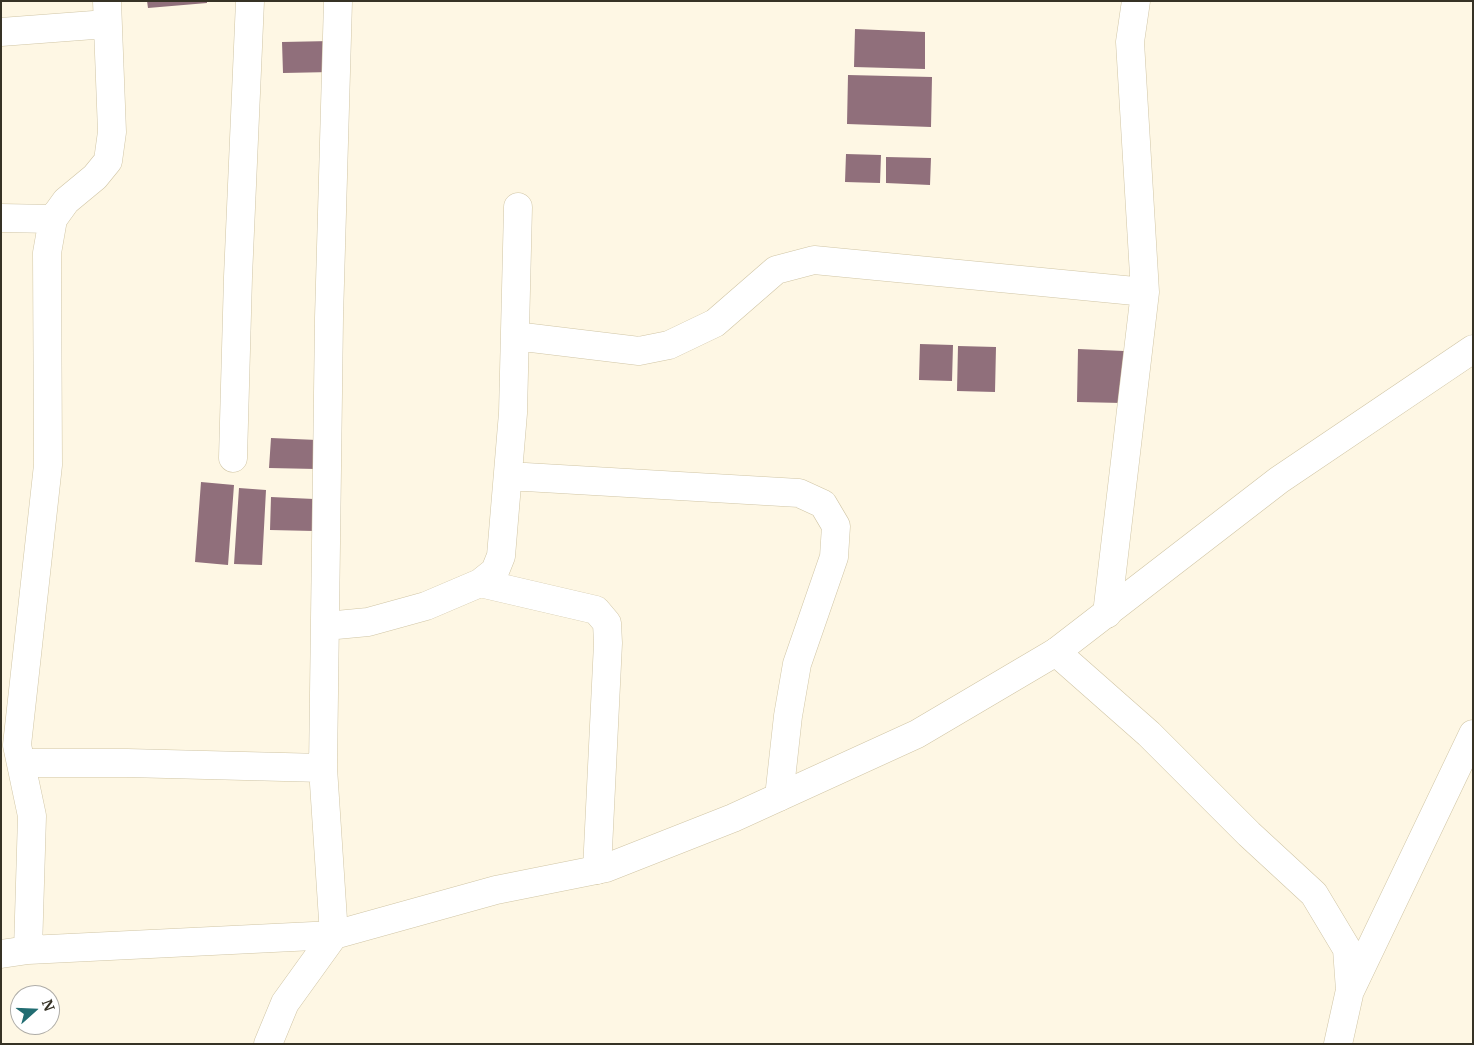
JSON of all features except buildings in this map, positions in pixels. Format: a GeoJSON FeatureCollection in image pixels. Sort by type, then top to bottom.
{"type":"FeatureCollection","features":[{"type":"Feature","properties":{"kind":"street"},"geometry":{"type":"LineString","coordinates":[[233,458],[238,277],[250,1]]}},
{"type":"Feature","properties":{"kind":"street"},"geometry":{"type":"LineString","coordinates":[[268,1044],[285,1003],[334,935],[323,768],[329,338],[338,1]]}},
{"type":"Feature","properties":{"kind":"street"},"geometry":{"type":"LineString","coordinates":[[1107,614],[1145,292],[1130,42],[1136,1]]}},
{"type":"Feature","properties":{"kind":"street"},"geometry":{"type":"LineString","coordinates":[[1,32],[107,13],[112,132],[108,161],[96,177],[66,201],[53,219],[48,253],[48,465],[17,745],[32,816],[28,950]]}},
{"type":"Feature","properties":{"kind":"street"},"geometry":{"type":"LineString","coordinates":[[326,626],[368,622],[426,606],[480,583],[495,571],[501,556],[513,413],[518,207]]}},
{"type":"Feature","properties":{"kind":"street"},"geometry":{"type":"LineString","coordinates":[[1,218],[53,219]]}},
{"type":"Feature","properties":{"kind":"street"},"geometry":{"type":"LineString","coordinates":[[515,336],[639,351],[668,345],[714,323],[776,270],[814,260],[1145,292]]}},
{"type":"Feature","properties":{"kind":"street"},"geometry":{"type":"LineString","coordinates":[[1,954],[28,950],[334,935],[496,890],[597,870],[724,821],[917,734],[1056,652],[1279,480],[1473,349]]}},
{"type":"Feature","properties":{"kind":"street"},"geometry":{"type":"LineString","coordinates":[[508,476],[799,493],[823,504],[836,526],[834,557],[797,664],[788,716],[779,797]]}},
{"type":"Feature","properties":{"kind":"street"},"geometry":{"type":"LineString","coordinates":[[480,583],[596,610],[607,623],[608,643],[597,870]]}},
{"type":"Feature","properties":{"kind":"street"},"geometry":{"type":"LineString","coordinates":[[1056,652],[1149,734],[1249,834],[1314,894],[1346,949],[1350,990]]}},
{"type":"Feature","properties":{"kind":"street"},"geometry":{"type":"LineString","coordinates":[[1338,1044],[1350,990],[1473,734]]}},
{"type":"Feature","properties":{"kind":"street"},"geometry":{"type":"LineString","coordinates":[[21,763],[127,763],[323,768]]}}]}
